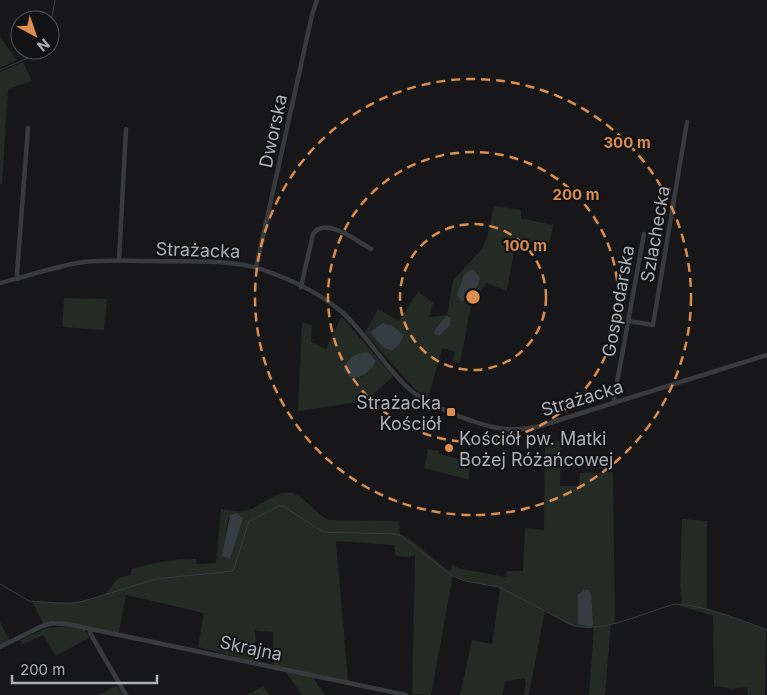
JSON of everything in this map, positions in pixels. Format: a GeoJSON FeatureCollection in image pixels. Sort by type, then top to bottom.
{"type":"FeatureCollection","features":[{"type":"Feature","properties":{"kind":"street","name":"Dworska"},"geometry":{"type":"LineString","coordinates":[[256,268],[312,15],[317,0]]}},
{"type":"Feature","properties":{"kind":"street","name":"Szlachecka"},"geometry":{"type":"LineString","coordinates":[[628,321],[653,325],[687,122]]}},
{"type":"Feature","properties":{"kind":"street"},"geometry":{"type":"LineString","coordinates":[[18,279],[28,128]]}},
{"type":"Feature","properties":{"kind":"street"},"geometry":{"type":"LineString","coordinates":[[119,261],[126,129]]}},
{"type":"Feature","properties":{"kind":"street"},"geometry":{"type":"LineString","coordinates":[[301,287],[313,234],[319,228],[325,227],[335,230],[371,249]]}},
{"type":"Feature","properties":{"kind":"street","name":"Gospodarska"},"geometry":{"type":"LineString","coordinates":[[616,402],[614,398],[644,234]]}},
{"type":"Feature","properties":{"kind":"street","name":"Strażacka"},"geometry":{"type":"LineString","coordinates":[[0,283],[78,263],[119,261],[225,262],[256,268],[273,273],[301,287],[326,300],[343,313],[402,382],[415,394],[434,405],[479,423],[505,429],[529,429],[767,355]]}},
{"type":"Feature","properties":{"kind":"street","name":"Skrajna"},"geometry":{"type":"LineString","coordinates":[[0,647],[40,627],[52,623],[67,624],[406,695]]}},
{"type":"Feature","properties":{"kind":"street"},"geometry":{"type":"LineString","coordinates":[[90,629],[90,633],[126,695]]}},
{"type":"Feature","properties":{"kind":"shaded area"},"geometry":{"type":"Polygon","coordinates":[[[0,37],[10,51],[10,60],[17,60],[0,68],[0,37]]]}},
{"type":"Feature","properties":{"kind":"shaded area"},"geometry":{"type":"Polygon","coordinates":[[[23,62],[32,81],[8,89],[2,184],[0,184],[0,72],[23,62]]]}},
{"type":"Feature","properties":{"kind":"shaded area"},"geometry":{"type":"Polygon","coordinates":[[[494,206],[521,210],[521,218],[553,225],[549,247],[518,241],[515,245],[507,291],[486,283],[470,310],[460,363],[453,361],[455,352],[442,349],[428,398],[414,388],[365,333],[378,309],[399,321],[418,292],[433,303],[429,317],[447,315],[453,280],[482,249],[488,234],[494,206]],[[446,317],[437,326],[434,333],[450,325],[451,319],[446,317]],[[388,323],[382,345],[384,348],[392,351],[399,345],[404,335],[388,323]]]}},
{"type":"Feature","properties":{"kind":"shaded area"},"geometry":{"type":"Polygon","coordinates":[[[470,270],[474,270],[480,278],[473,292],[461,302],[457,294],[464,275],[470,270]]]}},
{"type":"Feature","properties":{"kind":"shaded area"},"geometry":{"type":"Polygon","coordinates":[[[64,298],[107,299],[104,330],[62,327],[64,298]]]}},
{"type":"Feature","properties":{"kind":"shaded area"},"geometry":{"type":"Polygon","coordinates":[[[446,316],[451,318],[450,325],[439,336],[434,333],[437,326],[446,316]]]}},
{"type":"Feature","properties":{"kind":"shaded area"},"geometry":{"type":"Polygon","coordinates":[[[341,318],[343,318],[393,376],[366,401],[298,411],[302,322],[312,325],[311,342],[326,349],[341,318]],[[371,355],[354,357],[348,361],[344,369],[361,377],[376,361],[371,355]]]}},
{"type":"Feature","properties":{"kind":"shaded area"},"geometry":{"type":"Polygon","coordinates":[[[383,323],[391,325],[404,335],[399,345],[392,351],[384,348],[370,332],[383,323]]]}},
{"type":"Feature","properties":{"kind":"shaded area"},"geometry":{"type":"Polygon","coordinates":[[[366,352],[376,361],[370,370],[356,377],[347,374],[344,369],[349,359],[366,352]]]}},
{"type":"Feature","properties":{"kind":"shaded area"},"geometry":{"type":"Polygon","coordinates":[[[545,441],[561,441],[560,486],[579,486],[580,473],[613,472],[615,624],[611,624],[605,695],[589,695],[594,627],[573,626],[545,610],[529,695],[524,695],[526,683],[524,678],[505,682],[502,695],[460,695],[472,640],[492,644],[500,588],[464,580],[453,575],[431,695],[412,694],[415,555],[410,557],[396,556],[394,545],[336,541],[348,681],[314,674],[314,679],[325,695],[302,695],[286,672],[274,665],[273,632],[255,631],[257,662],[198,647],[204,613],[126,595],[119,632],[116,634],[64,624],[45,627],[32,601],[70,602],[99,597],[106,593],[117,580],[130,575],[132,569],[155,563],[196,559],[197,564],[216,563],[221,509],[245,511],[283,493],[295,494],[329,520],[399,521],[400,534],[407,537],[449,571],[452,565],[461,569],[506,577],[507,571],[523,571],[525,528],[544,530],[545,441]],[[233,513],[228,518],[223,556],[230,558],[242,517],[233,513]]]}},
{"type":"Feature","properties":{"kind":"shaded area"},"geometry":{"type":"Polygon","coordinates":[[[428,449],[438,451],[439,454],[470,462],[469,480],[424,468],[428,449]]]}},
{"type":"Feature","properties":{"kind":"shaded area"},"geometry":{"type":"Polygon","coordinates":[[[236,513],[243,518],[230,559],[222,556],[230,515],[236,513]]]}},
{"type":"Feature","properties":{"kind":"shaded area"},"geometry":{"type":"Polygon","coordinates":[[[682,519],[707,521],[707,608],[766,630],[765,695],[748,695],[747,687],[732,689],[714,686],[713,616],[680,606],[682,602],[680,587],[682,519]]]}},
{"type":"Feature","properties":{"kind":"shaded area"},"geometry":{"type":"Polygon","coordinates":[[[583,590],[588,590],[591,594],[593,625],[591,627],[578,624],[578,595],[583,590]]]}},
{"type":"Feature","properties":{"kind":"shaded area"},"geometry":{"type":"Polygon","coordinates":[[[0,622],[10,641],[0,646],[0,622]]]}},
{"type":"Feature","properties":{"kind":"shaded area"},"geometry":{"type":"Polygon","coordinates":[[[66,626],[85,630],[89,638],[56,656],[43,635],[23,644],[20,640],[44,629],[66,626]]]}},
{"type":"Feature","properties":{"kind":"shaded area"},"geometry":{"type":"Polygon","coordinates":[[[117,685],[123,695],[98,695],[117,685]]]}},
{"type":"Feature","properties":{"kind":"shaded area"},"geometry":{"type":"Polygon","coordinates":[[[263,686],[270,695],[247,695],[263,686]]]}},
{"type":"Feature","properties":{"kind":"waterway"},"geometry":{"type":"LineString","coordinates":[[53,10],[55,0]]}},
{"type":"Feature","properties":{"kind":"waterway"},"geometry":{"type":"LineString","coordinates":[[0,70],[23,60]]}},
{"type":"Feature","properties":{"kind":"waterway"},"geometry":{"type":"LineString","coordinates":[[0,584],[29,601],[70,604],[156,579],[232,571],[249,521],[279,506],[283,506],[323,532],[396,534],[401,536],[451,575],[465,581],[499,587],[574,626],[599,627],[625,621],[675,604],[711,610],[767,630]]}},
{"type":"Feature","properties":{"kind":"place","name":"Strażacka Kościół"},"geometry":{"type":"Point","coordinates":[451,412]}},
{"type":"Feature","properties":{"kind":"place","name":"Kościół pw. Matki Bożej Różańcowej"},"geometry":{"type":"Point","coordinates":[449,448]}}]}
